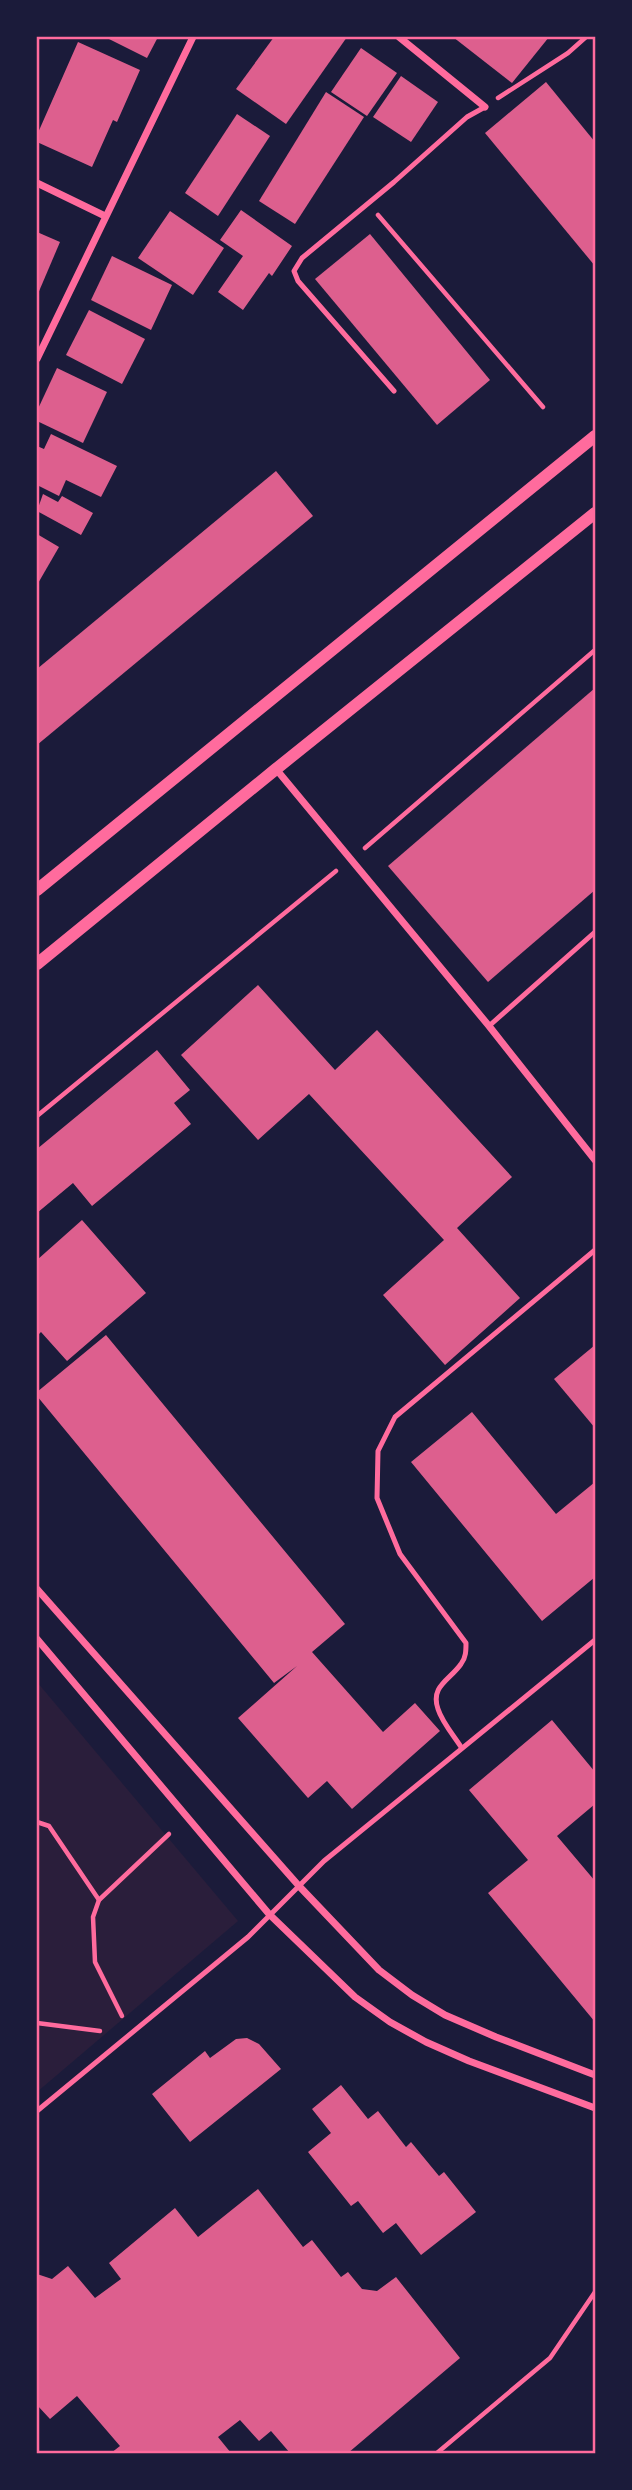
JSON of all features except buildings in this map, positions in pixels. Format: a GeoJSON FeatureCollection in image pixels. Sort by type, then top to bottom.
{"type":"FeatureCollection","features":[{"type":"Feature","properties":{"kind":"street"},"geometry":{"type":"LineString","coordinates":[[37,359],[193,37]]}},
{"type":"Feature","properties":{"kind":"street"},"geometry":{"type":"LineString","coordinates":[[399,37],[485,107]]}},
{"type":"Feature","properties":{"kind":"street"},"geometry":{"type":"LineString","coordinates":[[37,183],[105,216]]}},
{"type":"Feature","properties":{"kind":"street"},"geometry":{"type":"LineString","coordinates":[[37,890],[595,436]]}},
{"type":"Feature","properties":{"kind":"street"},"geometry":{"type":"LineString","coordinates":[[37,964],[595,513]]}},
{"type":"Feature","properties":{"kind":"street"},"geometry":{"type":"LineString","coordinates":[[276,769],[489,1026],[595,1160]]}},
{"type":"Feature","properties":{"kind":"street"},"geometry":{"type":"LineString","coordinates":[[37,1589],[299,1886],[379,1970],[445,2015],[496,2038],[595,2075]]}},
{"type":"Feature","properties":{"kind":"street"},"geometry":{"type":"LineString","coordinates":[[37,1639],[270,1914],[355,1997],[390,2022],[426,2042],[595,2108]]}},
{"type":"Feature","properties":{"kind":"lane"},"geometry":{"type":"LineString","coordinates":[[394,391],[298,281],[295,271],[302,258],[467,117],[485,107]]}},
{"type":"Feature","properties":{"kind":"lane"},"geometry":{"type":"LineString","coordinates":[[489,1026],[595,932]]}},
{"type":"Feature","properties":{"kind":"lane"},"geometry":{"type":"LineString","coordinates":[[461,1747],[438,1709],[437,1694],[440,1684],[461,1665],[466,1643],[400,1554],[377,1498],[378,1451],[395,1418],[595,1250]]}},
{"type":"Feature","properties":{"kind":"lane"},"geometry":{"type":"LineString","coordinates":[[37,2111],[248,1937],[324,1861],[595,1640]]}},
{"type":"Feature","properties":{"kind":"path"},"geometry":{"type":"LineString","coordinates":[[485,107],[568,53],[586,37]]}},
{"type":"Feature","properties":{"kind":"path"},"geometry":{"type":"LineString","coordinates":[[368,203],[543,407]]}},
{"type":"Feature","properties":{"kind":"path"},"geometry":{"type":"LineString","coordinates":[[37,1116],[350,860],[595,650]]}},
{"type":"Feature","properties":{"kind":"path"},"geometry":{"type":"LineString","coordinates":[[37,1822],[49,1826],[99,1900]]}},
{"type":"Feature","properties":{"kind":"path"},"geometry":{"type":"LineString","coordinates":[[121,2016],[95,1962],[93,1917],[99,1900],[169,1834]]}},
{"type":"Feature","properties":{"kind":"path"},"geometry":{"type":"LineString","coordinates":[[37,2023],[100,2031]]}},
{"type":"Feature","properties":{"kind":"path"},"geometry":{"type":"LineString","coordinates":[[437,2453],[550,2358],[595,2292]]}},
{"type":"Feature","properties":{"kind":"shaded area"},"geometry":{"type":"Polygon","coordinates":[[[37,1682],[238,1921],[37,2092],[37,1682]]]}}]}
